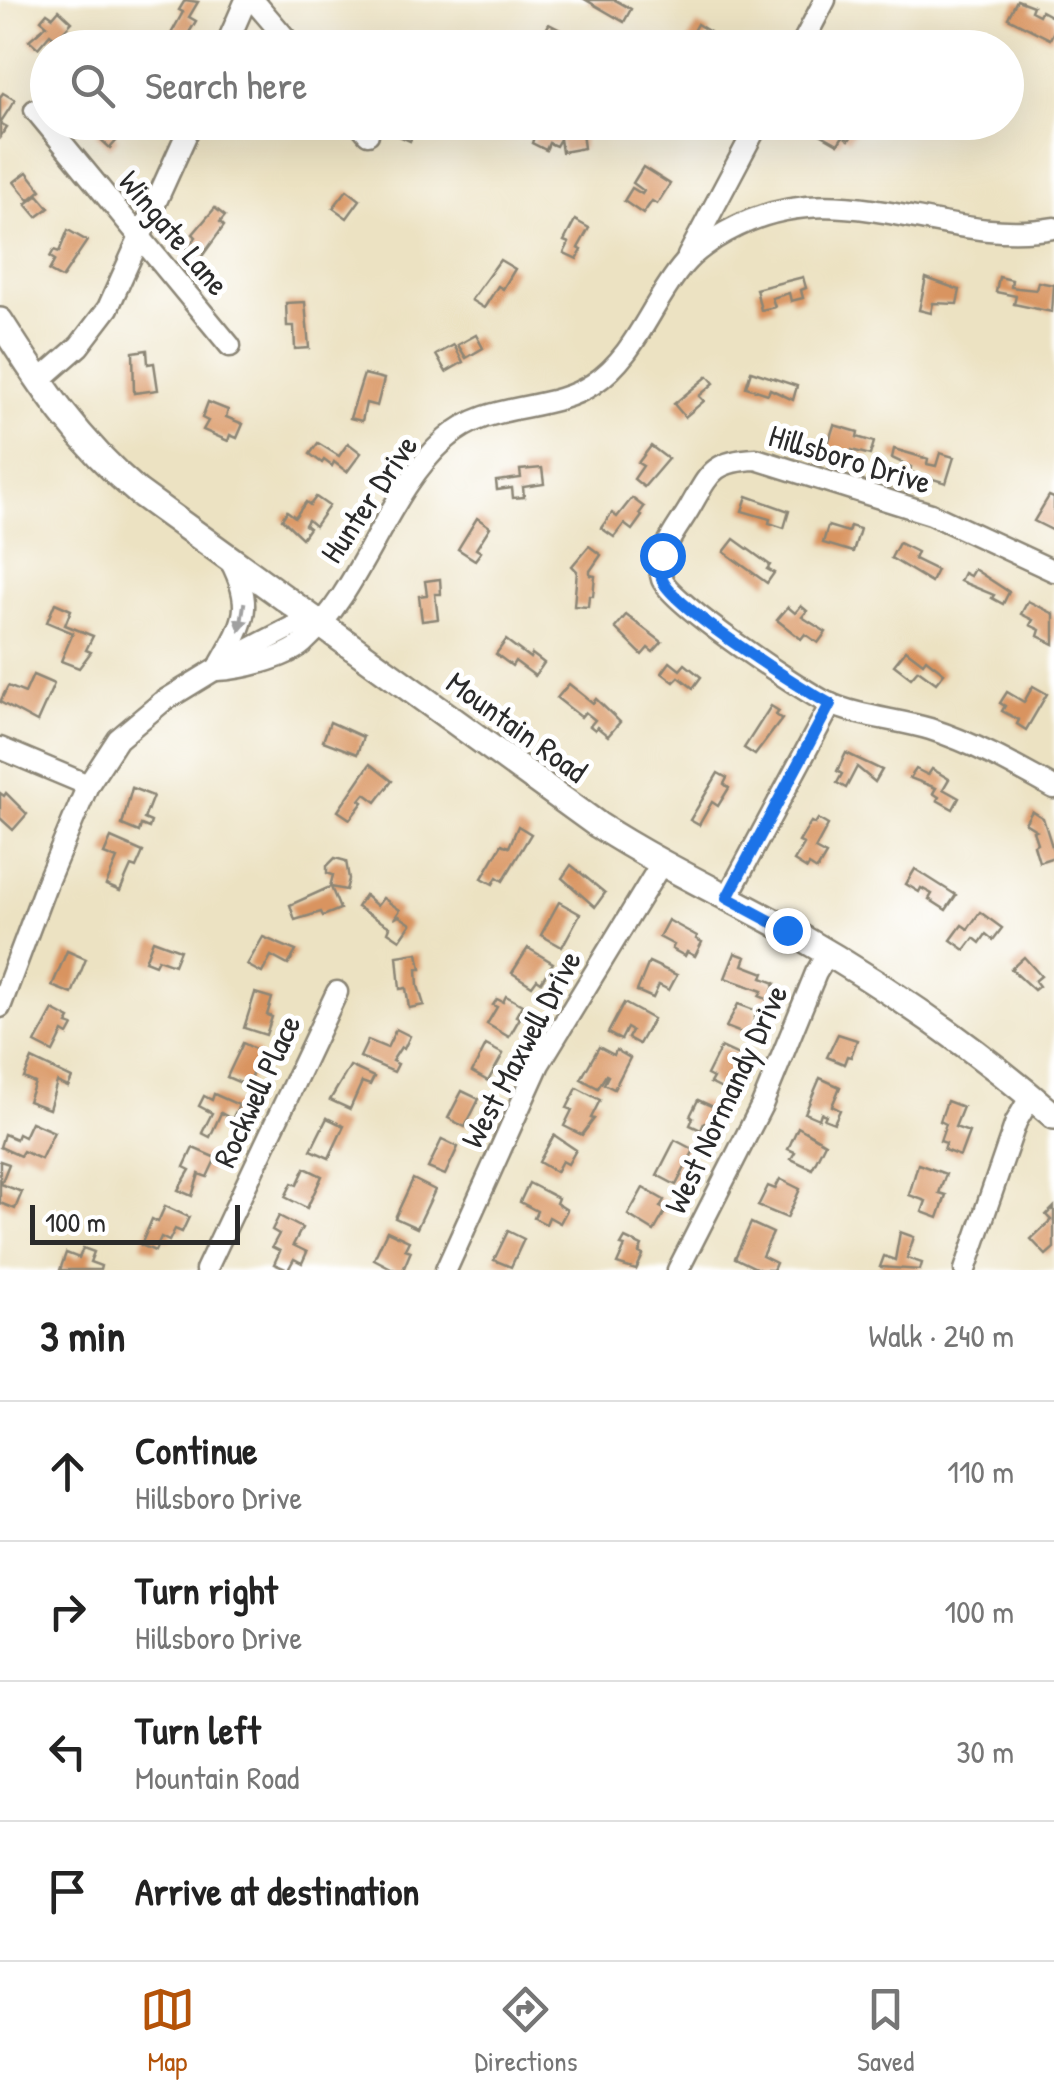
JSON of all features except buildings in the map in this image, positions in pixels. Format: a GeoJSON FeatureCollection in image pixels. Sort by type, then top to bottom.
{"type":"FeatureCollection","features":[{"type":"Feature","properties":{"kind":"main road","name":"Mountain Road"},"geometry":{"type":"LineString","coordinates":[[0,321],[72,428],[111,469],[230,560],[598,825],[661,864],[828,953],[925,1015],[1054,1116]]}},
{"type":"Feature","properties":{"kind":"street"},"geometry":{"type":"LineString","coordinates":[[235,30],[250,0],[278,30]]}},
{"type":"Feature","properties":{"kind":"street"},"geometry":{"type":"LineString","coordinates":[[809,30],[825,0]]}},
{"type":"Feature","properties":{"kind":"street","name":"Wingate Lane"},"geometry":{"type":"LineString","coordinates":[[59,140],[230,346]]}},
{"type":"Feature","properties":{"kind":"street"},"geometry":{"type":"LineString","coordinates":[[38,380],[80,346],[96,327],[184,140]]}},
{"type":"Feature","properties":{"kind":"street"},"geometry":{"type":"LineString","coordinates":[[685,262],[749,140]]}},
{"type":"Feature","properties":{"kind":"street","name":"Hunter Drive"},"geometry":{"type":"LineString","coordinates":[[217,670],[242,669],[301,646],[348,584],[428,456],[446,438],[487,414],[553,401],[591,386],[625,354],[685,262],[726,232],[760,218],[815,206],[844,205],[1001,231],[1054,228]]}},
{"type":"Feature","properties":{"kind":"street","name":"Hillsboro Drive"},"geometry":{"type":"LineString","coordinates":[[1054,572],[931,514],[756,459],[728,460],[709,475],[662,555],[662,579],[679,601],[804,690],[830,704],[980,747],[1054,788]]}},
{"type":"Feature","properties":{"kind":"street"},"geometry":{"type":"LineString","coordinates":[[0,1006],[88,786],[118,739],[141,717],[217,670],[238,636],[246,615],[244,594],[230,560]]}},
{"type":"Feature","properties":{"kind":"street"},"geometry":{"type":"LineString","coordinates":[[727,898],[830,704]]}},
{"type":"Feature","properties":{"kind":"street"},"geometry":{"type":"LineString","coordinates":[[0,748],[88,786]]}},
{"type":"Feature","properties":{"kind":"street","name":"West Maxwell Drive"},"geometry":{"type":"LineString","coordinates":[[446,1270],[539,1064],[661,864]]}},
{"type":"Feature","properties":{"kind":"street","name":"West Normandy Drive"},"geometry":{"type":"LineString","coordinates":[[678,1270],[762,1105],[828,953]]}},
{"type":"Feature","properties":{"kind":"street","name":"Rockwell Place"},"geometry":{"type":"LineString","coordinates":[[206,1270],[336,992]]}},
{"type":"Feature","properties":{"kind":"street"},"geometry":{"type":"LineString","coordinates":[[965,1270],[1016,1122],[1031,1096]]}},
{"type":"Feature","properties":{"kind":"route"},"geometry":{"type":"LineString","coordinates":[[662,555],[662,579],[679,601],[804,690],[830,704],[727,898],[787,930]]}}]}
